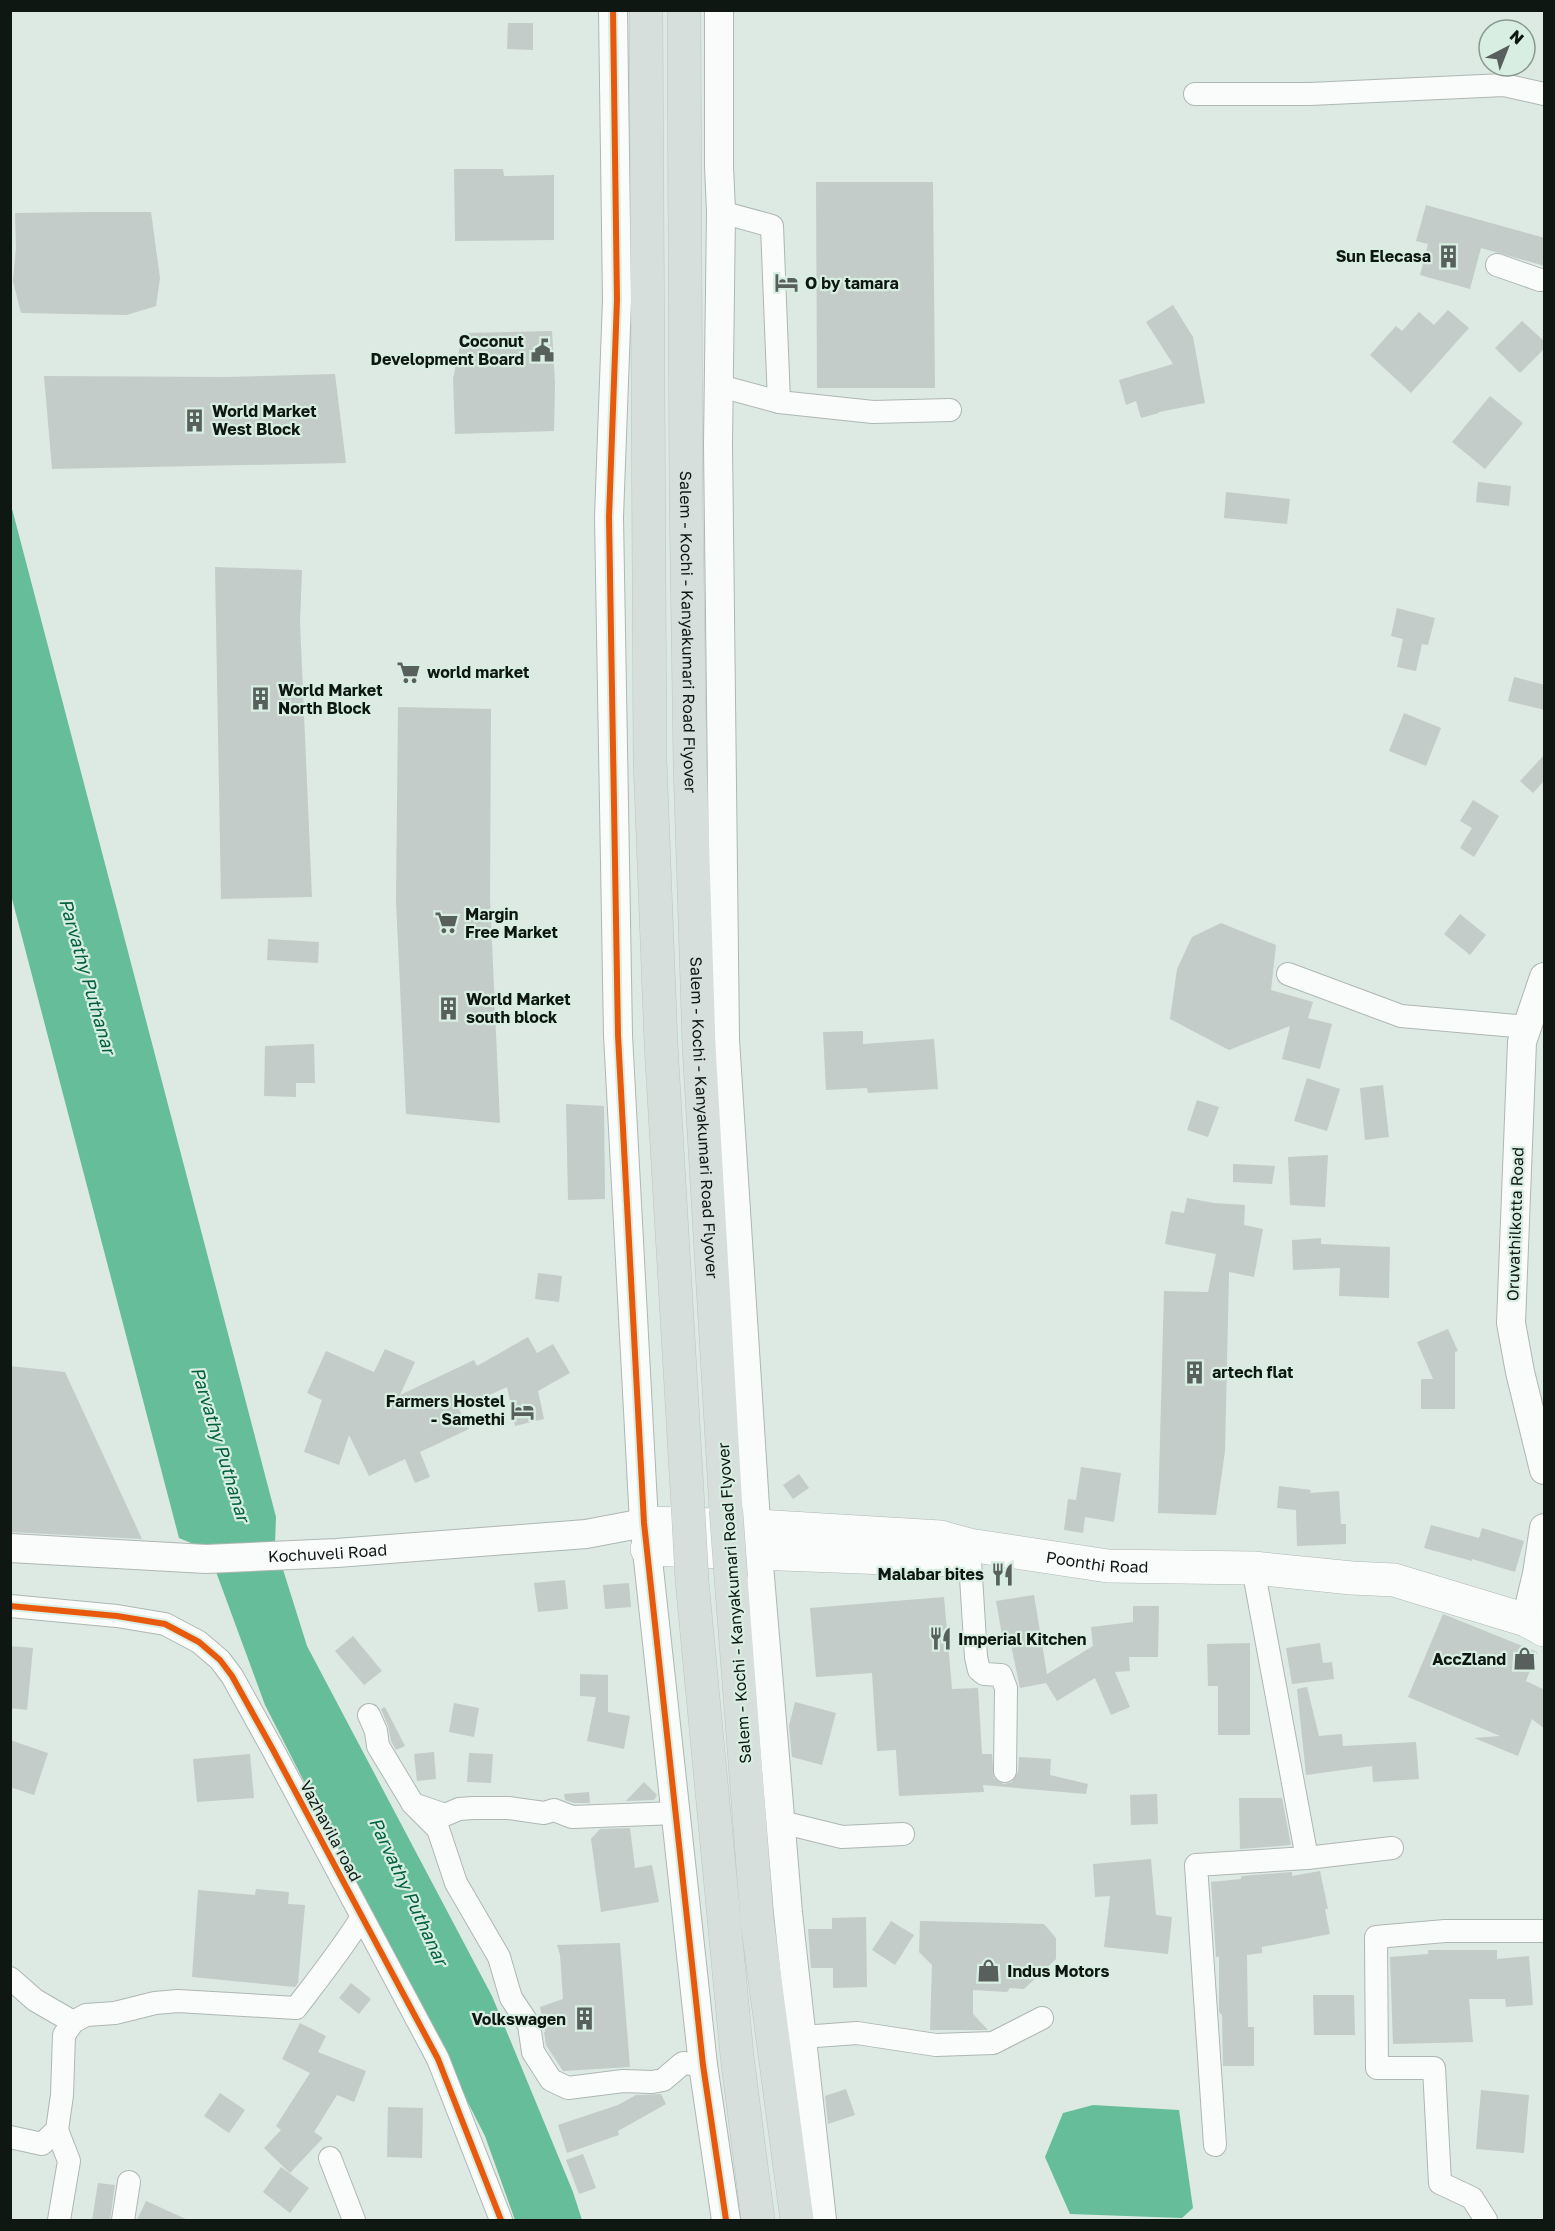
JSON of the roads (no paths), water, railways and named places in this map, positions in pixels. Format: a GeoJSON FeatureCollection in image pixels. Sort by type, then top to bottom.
{"type":"FeatureCollection","features":[{"type":"Feature","properties":{"kind":"highway"},"geometry":{"type":"LineString","coordinates":[[646,10],[644,62],[650,760],[661,1056],[692,1581],[737,2056],[758,2220]]}},
{"type":"Feature","properties":{"kind":"highway","name":"Salem - Kochi - Kanyakumari Road Flyover"},"geometry":{"type":"LineString","coordinates":[[684,10],[690,764],[699,1046],[726,1510],[757,1920],[797,2220]]}},
{"type":"Feature","properties":{"kind":"main road","name":"Poonthi Road"},"geometry":{"type":"LineString","coordinates":[[646,1536],[757,1539],[940,1537],[969,1545],[1108,1566],[1253,1568],[1394,1580],[1535,1625]]}},
{"type":"Feature","properties":{"kind":"street"},"geometry":{"type":"LineString","coordinates":[[613,10],[617,300],[609,517],[618,1035],[646,1536],[703,2065],[726,2220]]}},
{"type":"Feature","properties":{"kind":"street"},"geometry":{"type":"LineString","coordinates":[[719,10],[721,212],[718,445],[725,1040],[757,1539],[781,1822],[822,2220]]}},
{"type":"Feature","properties":{"kind":"street"},"geometry":{"type":"LineString","coordinates":[[1195,94],[1310,94],[1504,85],[1545,94]]}},
{"type":"Feature","properties":{"kind":"street"},"geometry":{"type":"LineString","coordinates":[[721,212],[772,226],[779,402]]}},
{"type":"Feature","properties":{"kind":"street"},"geometry":{"type":"LineString","coordinates":[[1497,265],[1545,280]]}},
{"type":"Feature","properties":{"kind":"street"},"geometry":{"type":"LineString","coordinates":[[720,386],[779,402],[873,412],[950,410]]}},
{"type":"Feature","properties":{"kind":"street"},"geometry":{"type":"LineString","coordinates":[[1288,974],[1401,1016],[1527,1028]]}},
{"type":"Feature","properties":{"kind":"street","name":"Oruvathilkotta Road"},"geometry":{"type":"LineString","coordinates":[[1545,977],[1522,1042],[1510,1323],[1545,1470]]}},
{"type":"Feature","properties":{"kind":"street"},"geometry":{"type":"LineString","coordinates":[[1535,1625],[1537,1574],[1545,1527]]}},
{"type":"Feature","properties":{"kind":"street","name":"Kochuveli Road"},"geometry":{"type":"LineString","coordinates":[[10,1548],[206,1559],[586,1534],[646,1536]]}},
{"type":"Feature","properties":{"kind":"street"},"geometry":{"type":"LineString","coordinates":[[969,1545],[976,1657],[979,1670],[984,1674],[1001,1676],[1006,1688],[1005,1771]]}},
{"type":"Feature","properties":{"kind":"street"},"geometry":{"type":"LineString","coordinates":[[1253,1568],[1307,1858]]}},
{"type":"Feature","properties":{"kind":"street","name":"Vazhavila road"},"geometry":{"type":"LineString","coordinates":[[10,1606],[117,1616],[165,1624],[199,1642],[220,1660],[244,1699],[438,2059],[501,2220]]}},
{"type":"Feature","properties":{"kind":"street"},"geometry":{"type":"LineString","coordinates":[[369,1715],[378,1746],[413,1804],[438,1828],[456,1882],[499,1957],[511,1998],[529,2025],[533,2052],[551,2080],[568,2088],[623,2081],[652,2082],[663,2080],[683,2063],[703,2065]]}},
{"type":"Feature","properties":{"kind":"street"},"geometry":{"type":"LineString","coordinates":[[413,1804],[445,1815],[459,1809],[473,1808],[508,1808],[544,1813],[554,1810],[572,1816],[676,1813]]}},
{"type":"Feature","properties":{"kind":"street"},"geometry":{"type":"LineString","coordinates":[[781,1822],[842,1837],[903,1834]]}},
{"type":"Feature","properties":{"kind":"street"},"geometry":{"type":"LineString","coordinates":[[1215,2145],[1196,1865],[1307,1858],[1392,1848]]}},
{"type":"Feature","properties":{"kind":"street"},"geometry":{"type":"LineString","coordinates":[[59,2220],[69,2161],[57,2130],[62,2095],[64,2035],[73,2022],[87,2014],[115,2013],[155,2003],[178,2001],[296,2008],[342,1950],[362,1917]]}},
{"type":"Feature","properties":{"kind":"street"},"geometry":{"type":"LineString","coordinates":[[1485,2220],[1472,2198],[1440,2183],[1434,2068],[1377,2067],[1376,1937],[1445,1931],[1545,1931]]}},
{"type":"Feature","properties":{"kind":"street"},"geometry":{"type":"LineString","coordinates":[[10,1978],[35,2000],[73,2022]]}},
{"type":"Feature","properties":{"kind":"street"},"geometry":{"type":"LineString","coordinates":[[802,2037],[857,2033],[936,2046],[993,2043],[1042,2018]]}},
{"type":"Feature","properties":{"kind":"street"},"geometry":{"type":"LineString","coordinates":[[10,2137],[42,2144],[57,2130]]}},
{"type":"Feature","properties":{"kind":"street"},"geometry":{"type":"LineString","coordinates":[[330,2158],[354,2220]]}},
{"type":"Feature","properties":{"kind":"street"},"geometry":{"type":"LineString","coordinates":[[123,2220],[129,2182]]}},
{"type":"Feature","properties":{"kind":"water","name":"Parvathy Puthanar"},"geometry":{"type":"Polygon","coordinates":[[[10,501],[276,1517],[275,1544],[307,1646],[492,1996],[573,2192],[582,2220],[515,2220],[485,2136],[265,1705],[208,1550],[179,1538],[11,895],[10,501]]]}},
{"type":"Feature","properties":{"kind":"water"},"geometry":{"type":"Polygon","coordinates":[[[1093,2105],[1179,2110],[1193,2208],[1182,2218],[1070,2214],[1045,2157],[1063,2113],[1093,2105]]]}},
{"type":"Feature","properties":{"kind":"place","name":"Sun Elecasa"},"geometry":{"type":"Point","coordinates":[1449,256]}},
{"type":"Feature","properties":{"kind":"place","name":"O by tamara"},"geometry":{"type":"Point","coordinates":[787,283]}},
{"type":"Feature","properties":{"kind":"place","name":"Coconut Development Board"},"geometry":{"type":"Point","coordinates":[542,350]}},
{"type":"Feature","properties":{"kind":"place","name":"World Market West Block"},"geometry":{"type":"Point","coordinates":[194,420]}},
{"type":"Feature","properties":{"kind":"place","name":"world market"},"geometry":{"type":"Point","coordinates":[409,672]}},
{"type":"Feature","properties":{"kind":"place","name":"World Market North Block"},"geometry":{"type":"Point","coordinates":[260,699]}},
{"type":"Feature","properties":{"kind":"place","name":"Margin Free Market"},"geometry":{"type":"Point","coordinates":[447,923]}},
{"type":"Feature","properties":{"kind":"place","name":"World Market south block"},"geometry":{"type":"Point","coordinates":[448,1008]}},
{"type":"Feature","properties":{"kind":"place","name":"artech flat"},"geometry":{"type":"Point","coordinates":[1194,1372]}},
{"type":"Feature","properties":{"kind":"place","name":"Farmers Hostel - Samethi"},"geometry":{"type":"Point","coordinates":[523,1410]}},
{"type":"Feature","properties":{"kind":"place","name":"Malabar bites"},"geometry":{"type":"Point","coordinates":[1002,1574]}},
{"type":"Feature","properties":{"kind":"place","name":"Imperial Kitchen"},"geometry":{"type":"Point","coordinates":[940,1639]}},
{"type":"Feature","properties":{"kind":"place","name":"AccZland"},"geometry":{"type":"Point","coordinates":[1524,1659]}},
{"type":"Feature","properties":{"kind":"place","name":"Indus Motors"},"geometry":{"type":"Point","coordinates":[989,1971]}},
{"type":"Feature","properties":{"kind":"place","name":"Volkswagen"},"geometry":{"type":"Point","coordinates":[584,2019]}}]}
